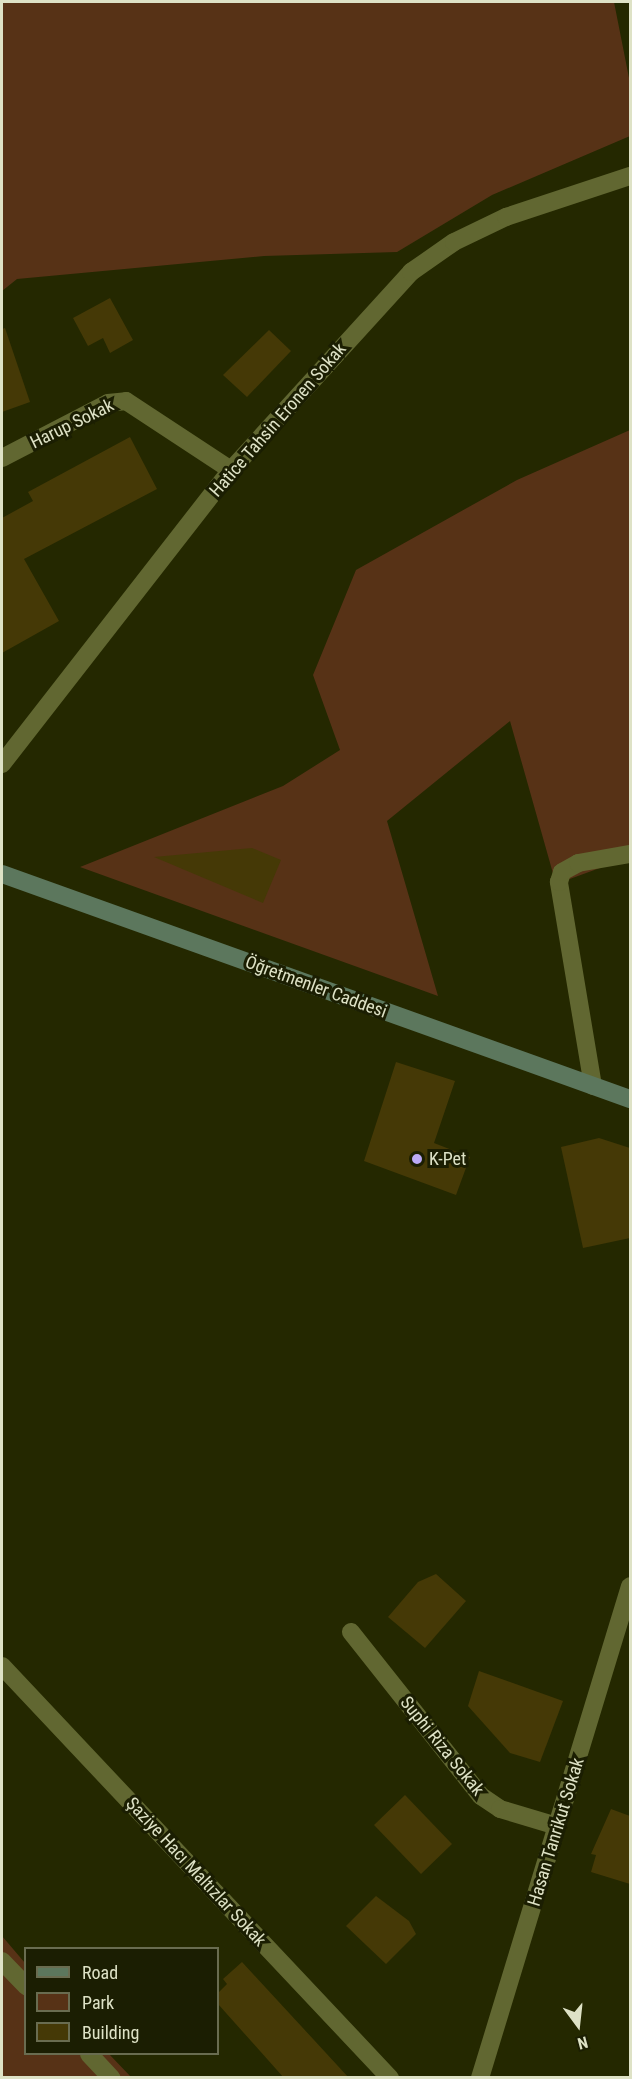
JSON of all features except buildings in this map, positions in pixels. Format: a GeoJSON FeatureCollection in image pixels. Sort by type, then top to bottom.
{"type":"FeatureCollection","features":[{"type":"Feature","properties":{"kind":"main road","name":"Öğretmenler Caddesi"},"geometry":{"type":"LineString","coordinates":[[2,874],[630,1099]]}},
{"type":"Feature","properties":{"kind":"street","name":"Hatice Tahsin Eronen Sokak"},"geometry":{"type":"LineString","coordinates":[[2,764],[231,470],[387,296],[434,255],[506,217],[630,176]]}},
{"type":"Feature","properties":{"kind":"street","name":"Harup Sokak"},"geometry":{"type":"LineString","coordinates":[[2,458],[108,403],[126,401],[231,470]]}},
{"type":"Feature","properties":{"kind":"street"},"geometry":{"type":"LineString","coordinates":[[593,1086],[560,882],[562,872],[578,863],[630,854]]}},
{"type":"Feature","properties":{"kind":"street","name":"Hasan Tanrikut Sokak"},"geometry":{"type":"LineString","coordinates":[[480,2078],[630,1586]]}},
{"type":"Feature","properties":{"kind":"street","name":"Suphi Riza Sokak"},"geometry":{"type":"LineString","coordinates":[[351,1632],[481,1796],[500,1809],[557,1826]]}},
{"type":"Feature","properties":{"kind":"street","name":"Şaziye Hacı Maltızlar Sokak"},"geometry":{"type":"LineString","coordinates":[[2,1665],[390,2078]]}},
{"type":"Feature","properties":{"kind":"street"},"geometry":{"type":"LineString","coordinates":[[2,1961],[24,1984]]}},
{"type":"Feature","properties":{"kind":"street"},"geometry":{"type":"LineString","coordinates":[[89,2055],[111,2078]]}},
{"type":"Feature","properties":{"kind":"green space"},"geometry":{"type":"Polygon","coordinates":[[[2,2],[614,2],[630,83],[630,136],[492,195],[397,252],[264,256],[17,279],[2,291],[2,2]]]}},
{"type":"Feature","properties":{"kind":"green space"},"geometry":{"type":"Polygon","coordinates":[[[630,430],[630,857],[556,884],[510,721],[387,821],[438,996],[80,867],[283,786],[340,750],[313,675],[356,570],[517,480],[630,430]]]}},
{"type":"Feature","properties":{"kind":"green space"},"geometry":{"type":"Polygon","coordinates":[[[2,1936],[24,1962],[24,2055],[110,2055],[131,2077],[2,2077],[2,1936]]]}},
{"type":"Feature","properties":{"kind":"place","name":"K-Pet"},"geometry":{"type":"Point","coordinates":[417,1159]}}]}
